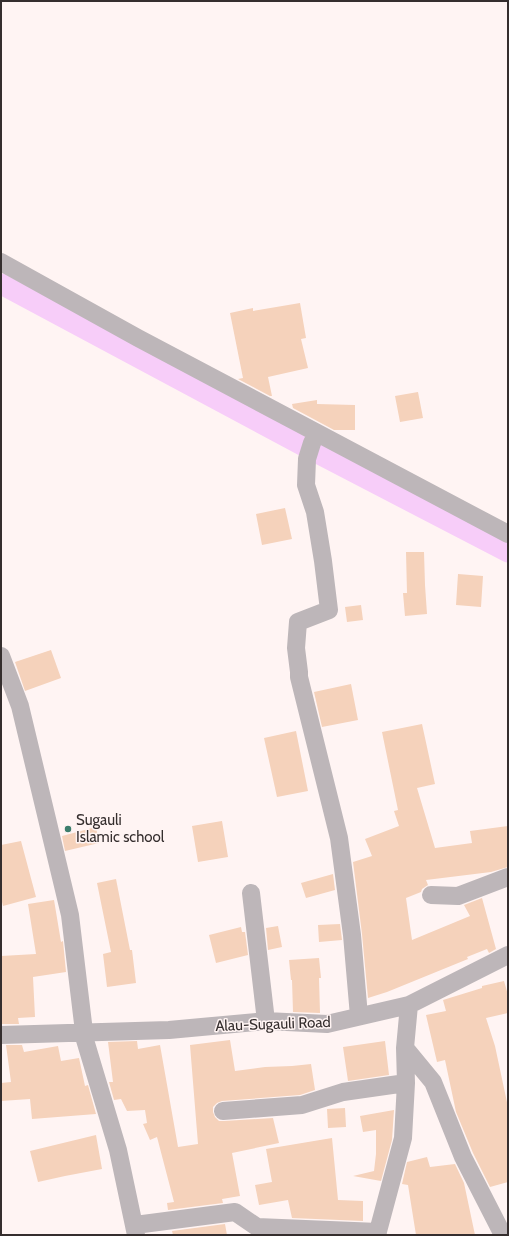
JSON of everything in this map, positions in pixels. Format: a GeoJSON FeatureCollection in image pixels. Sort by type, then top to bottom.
{"type":"FeatureCollection","features":[{"type":"Feature","properties":{"kind":"street"},"geometry":{"type":"LineString","coordinates":[[1,262],[138,338],[508,534]]}},
{"type":"Feature","properties":{"kind":"street"},"geometry":{"type":"LineString","coordinates":[[317,433],[306,458],[306,485],[315,512],[329,610],[298,622],[296,648],[299,676],[339,838],[352,935],[359,1016]]}},
{"type":"Feature","properties":{"kind":"street"},"geometry":{"type":"LineString","coordinates":[[1,656],[20,706],[70,915],[83,1032],[118,1150],[136,1230],[235,1212],[257,1227],[378,1233],[403,1138],[406,1083],[405,1048],[409,1005]]}},
{"type":"Feature","properties":{"kind":"street"},"geometry":{"type":"LineString","coordinates":[[430,896],[458,896],[508,877]]}},
{"type":"Feature","properties":{"kind":"street"},"geometry":{"type":"LineString","coordinates":[[251,893],[266,1021]]}},
{"type":"Feature","properties":{"kind":"street","name":"Alau-Sugauli Road"},"geometry":{"type":"LineString","coordinates":[[1,1035],[169,1030],[266,1021],[327,1024],[409,1005],[508,955]]}},
{"type":"Feature","properties":{"kind":"street"},"geometry":{"type":"LineString","coordinates":[[405,1048],[433,1082],[463,1157],[503,1235]]}},
{"type":"Feature","properties":{"kind":"street"},"geometry":{"type":"LineString","coordinates":[[223,1111],[302,1105],[343,1092],[406,1083]]}},
{"type":"Feature","properties":{"kind":"building"},"geometry":{"type":"Polygon","coordinates":[[[300,303],[306,338],[301,339],[308,368],[268,377],[272,396],[238,379],[243,378],[230,313],[253,308],[253,311],[300,303]]]}},
{"type":"Feature","properties":{"kind":"building"},"geometry":{"type":"Polygon","coordinates":[[[418,392],[423,418],[400,422],[395,396],[418,392]]]}},
{"type":"Feature","properties":{"kind":"building"},"geometry":{"type":"Polygon","coordinates":[[[317,400],[317,404],[355,405],[355,430],[334,430],[293,408],[292,404],[317,400]]]}},
{"type":"Feature","properties":{"kind":"building"},"geometry":{"type":"Polygon","coordinates":[[[285,508],[292,539],[262,545],[256,514],[285,508]]]}},
{"type":"Feature","properties":{"kind":"building"},"geometry":{"type":"Polygon","coordinates":[[[406,552],[424,552],[427,614],[405,616],[403,593],[407,593],[406,552]]]}},
{"type":"Feature","properties":{"kind":"building"},"geometry":{"type":"Polygon","coordinates":[[[458,574],[483,576],[481,607],[456,605],[458,574]]]}},
{"type":"Feature","properties":{"kind":"building"},"geometry":{"type":"Polygon","coordinates":[[[361,605],[363,620],[347,622],[345,607],[361,605]]]}},
{"type":"Feature","properties":{"kind":"building"},"geometry":{"type":"Polygon","coordinates":[[[51,650],[61,678],[25,691],[15,662],[51,650]]]}},
{"type":"Feature","properties":{"kind":"building"},"geometry":{"type":"Polygon","coordinates":[[[351,684],[358,720],[322,727],[314,692],[351,684]]]}},
{"type":"Feature","properties":{"kind":"building"},"geometry":{"type":"Polygon","coordinates":[[[422,724],[435,784],[417,788],[435,848],[472,843],[470,831],[508,826],[508,867],[491,872],[426,880],[428,885],[422,889],[421,892],[406,898],[412,940],[470,916],[464,905],[482,898],[496,949],[489,953],[487,949],[467,957],[468,959],[387,992],[368,998],[353,862],[372,856],[365,839],[399,826],[394,811],[398,810],[382,732],[422,724]]]}},
{"type":"Feature","properties":{"kind":"building"},"geometry":{"type":"Polygon","coordinates":[[[296,731],[308,791],[277,797],[264,738],[296,731]]]}},
{"type":"Feature","properties":{"kind":"building"},"geometry":{"type":"Polygon","coordinates":[[[222,821],[228,857],[198,862],[192,826],[222,821]]]}},
{"type":"Feature","properties":{"kind":"building"},"geometry":{"type":"Polygon","coordinates":[[[96,827],[99,843],[65,851],[62,836],[96,827]]]}},
{"type":"Feature","properties":{"kind":"building"},"geometry":{"type":"Polygon","coordinates":[[[21,841],[36,897],[3,906],[1,898],[1,845],[21,841]]]}},
{"type":"Feature","properties":{"kind":"building"},"geometry":{"type":"Polygon","coordinates":[[[333,874],[335,890],[306,898],[301,883],[333,874]]]}},
{"type":"Feature","properties":{"kind":"building"},"geometry":{"type":"Polygon","coordinates":[[[116,879],[130,950],[132,950],[136,983],[107,987],[103,954],[111,952],[97,883],[116,879]]]}},
{"type":"Feature","properties":{"kind":"building"},"geometry":{"type":"Polygon","coordinates":[[[54,900],[61,942],[63,941],[66,972],[33,977],[35,1017],[18,1018],[19,1024],[1,1024],[1,956],[36,954],[28,904],[54,900]]]}},
{"type":"Feature","properties":{"kind":"building"},"geometry":{"type":"Polygon","coordinates":[[[340,924],[342,940],[319,942],[318,925],[340,924]]]}},
{"type":"Feature","properties":{"kind":"building"},"geometry":{"type":"Polygon","coordinates":[[[278,926],[282,947],[268,950],[266,928],[278,926]]]}},
{"type":"Feature","properties":{"kind":"building"},"geometry":{"type":"Polygon","coordinates":[[[241,927],[242,932],[245,932],[248,955],[216,963],[209,935],[241,927]]]}},
{"type":"Feature","properties":{"kind":"building"},"geometry":{"type":"Polygon","coordinates":[[[319,958],[321,978],[319,978],[320,1013],[293,1012],[292,980],[289,960],[319,958]]]}},
{"type":"Feature","properties":{"kind":"building"},"geometry":{"type":"Polygon","coordinates":[[[504,981],[508,995],[508,1013],[486,1018],[495,1046],[508,1107],[508,1182],[490,1187],[473,1153],[456,1112],[445,1060],[437,1062],[426,1015],[446,1011],[443,1000],[482,988],[482,986],[504,981]]]}},
{"type":"Feature","properties":{"kind":"building"},"geometry":{"type":"Polygon","coordinates":[[[230,1040],[235,1071],[265,1067],[311,1064],[315,1090],[300,1095],[222,1101],[217,1103],[213,1107],[213,1112],[219,1121],[273,1118],[279,1143],[232,1153],[240,1196],[222,1199],[223,1203],[168,1210],[167,1203],[174,1202],[157,1137],[150,1140],[143,1124],[147,1123],[145,1110],[127,1111],[121,1099],[114,1100],[109,1082],[113,1082],[108,1042],[137,1041],[138,1049],[160,1045],[178,1147],[198,1144],[190,1045],[230,1040]]]}},
{"type":"Feature","properties":{"kind":"building"},"geometry":{"type":"Polygon","coordinates":[[[385,1041],[389,1075],[348,1081],[343,1047],[385,1041]]]}},
{"type":"Feature","properties":{"kind":"building"},"geometry":{"type":"Polygon","coordinates":[[[6,1045],[22,1045],[24,1052],[58,1046],[61,1061],[79,1058],[85,1086],[88,1085],[96,1114],[32,1119],[30,1099],[1,1101],[1,1083],[11,1082],[6,1045]]]}},
{"type":"Feature","properties":{"kind":"building"},"geometry":{"type":"Polygon","coordinates":[[[345,1108],[346,1127],[328,1128],[327,1109],[345,1108]]]}},
{"type":"Feature","properties":{"kind":"building"},"geometry":{"type":"Polygon","coordinates":[[[394,1110],[392,1140],[381,1181],[353,1176],[374,1171],[376,1154],[376,1130],[363,1132],[360,1116],[394,1110]]]}},
{"type":"Feature","properties":{"kind":"building"},"geometry":{"type":"Polygon","coordinates":[[[96,1135],[102,1169],[38,1182],[30,1151],[96,1135]]]}},
{"type":"Feature","properties":{"kind":"building"},"geometry":{"type":"Polygon","coordinates":[[[332,1138],[338,1200],[363,1201],[363,1221],[292,1218],[288,1200],[259,1205],[255,1185],[272,1182],[266,1149],[332,1138]]]}},
{"type":"Feature","properties":{"kind":"building"},"geometry":{"type":"Polygon","coordinates":[[[427,1157],[430,1167],[455,1164],[464,1183],[475,1235],[416,1235],[408,1185],[402,1184],[407,1162],[427,1157]]]}},
{"type":"Feature","properties":{"kind":"building"},"geometry":{"type":"Polygon","coordinates":[[[225,1224],[227,1235],[173,1235],[172,1231],[225,1224]]]}},
{"type":"Feature","properties":{"kind":"waterway"},"geometry":{"type":"LineString","coordinates":[[1,284],[302,445],[508,552]]}},
{"type":"Feature","properties":{"kind":"place","name":"Sugauli Islamic school"},"geometry":{"type":"Point","coordinates":[68,829]}}]}
